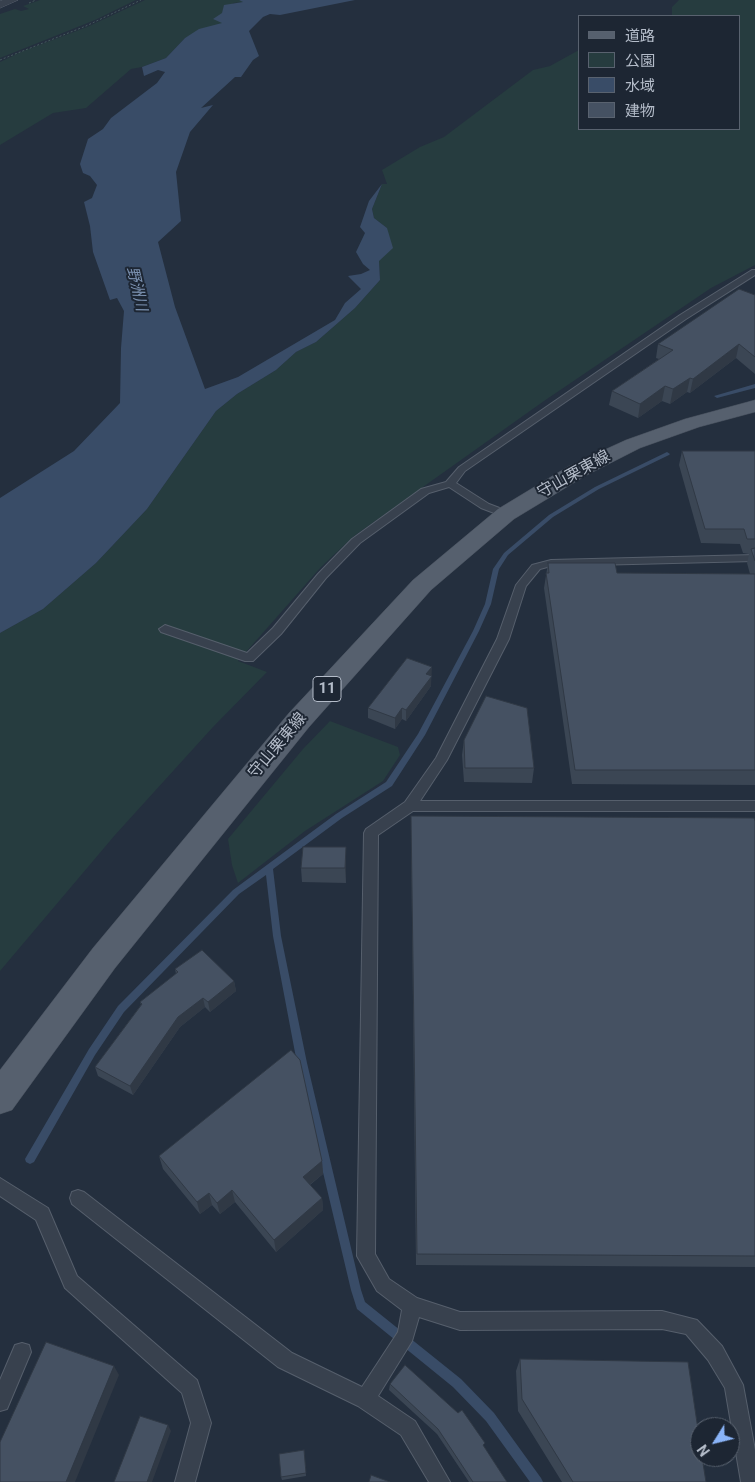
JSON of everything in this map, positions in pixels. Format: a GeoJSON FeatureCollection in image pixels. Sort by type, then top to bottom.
{"type":"FeatureCollection","features":[{"type":"Feature","properties":{"kind":"main road","name":"守山栗東線"},"geometry":{"type":"LineString","coordinates":[[0,1098],[104,958],[298,720],[422,585],[506,514],[576,470],[633,444],[692,423],[755,406]]}},
{"type":"Feature","properties":{"kind":"street"},"geometry":{"type":"LineString","coordinates":[[0,5],[13,0]]}},
{"type":"Feature","properties":{"kind":"lane"},"geometry":{"type":"LineString","coordinates":[[165,629],[249,658],[277,631],[322,576],[356,541],[426,491],[450,484],[462,469],[542,412],[683,317],[755,272]]}},
{"type":"Feature","properties":{"kind":"lane"},"geometry":{"type":"LineString","coordinates":[[450,484],[485,506],[506,514]]}},
{"type":"Feature","properties":{"kind":"lane"},"geometry":{"type":"LineString","coordinates":[[751,1482],[734,1385],[715,1353],[691,1326],[662,1320],[460,1321],[412,1306],[383,1285],[366,1256],[371,833],[410,806],[441,760],[503,639],[521,584],[536,567],[551,563],[755,558]]}},
{"type":"Feature","properties":{"kind":"lane"},"geometry":{"type":"LineString","coordinates":[[410,806],[755,806]]}},
{"type":"Feature","properties":{"kind":"lane"},"geometry":{"type":"LineString","coordinates":[[0,1186],[42,1214],[71,1282],[190,1387],[201,1423],[185,1482]]}},
{"type":"Feature","properties":{"kind":"lane"},"geometry":{"type":"LineString","coordinates":[[78,1198],[285,1360],[365,1399],[408,1428],[440,1482]]}},
{"type":"Feature","properties":{"kind":"lane"},"geometry":{"type":"LineString","coordinates":[[365,1399],[402,1340],[412,1306]]}},
{"type":"Feature","properties":{"kind":"lane"},"geometry":{"type":"LineString","coordinates":[[0,1402],[22,1352]]}},
{"type":"Feature","properties":{"kind":"path"},"geometry":{"type":"LineString","coordinates":[[0,60],[86,26],[141,0]]}},
{"type":"Feature","properties":{"kind":"green space"},"geometry":{"type":"Polygon","coordinates":[[[40,0],[136,0],[95,20],[0,58],[0,14],[15,9],[21,11],[29,9],[23,6],[40,0]]]}},
{"type":"Feature","properties":{"kind":"green space"},"geometry":{"type":"Polygon","coordinates":[[[145,0],[239,0],[245,2],[233,3],[224,23],[185,38],[166,58],[131,69],[86,108],[53,113],[0,145],[0,62],[87,27],[145,0]]]}},
{"type":"Feature","properties":{"kind":"green space"},"geometry":{"type":"Polygon","coordinates":[[[679,0],[755,0],[755,265],[711,288],[544,401],[354,536],[321,567],[238,661],[267,672],[213,727],[115,835],[0,971],[0,633],[43,609],[96,563],[147,509],[216,411],[237,394],[276,370],[296,352],[316,342],[355,308],[380,280],[379,261],[387,228],[374,218],[372,209],[382,184],[387,184],[382,170],[420,147],[444,137],[533,70],[550,66],[578,51],[578,130],[740,130],[740,15],[672,15],[672,7],[679,0]]]}},
{"type":"Feature","properties":{"kind":"green space"},"geometry":{"type":"Polygon","coordinates":[[[330,721],[398,747],[400,755],[383,781],[305,831],[238,883],[232,865],[228,839],[303,749],[330,721]]]}},
{"type":"Feature","properties":{"kind":"water","name":"野洲川"},"geometry":{"type":"Polygon","coordinates":[[[239,0],[355,0],[280,15],[270,14],[263,17],[249,31],[259,56],[253,60],[241,77],[235,77],[201,108],[213,105],[190,132],[176,172],[181,221],[158,242],[175,307],[205,389],[238,377],[335,320],[345,303],[361,289],[348,276],[370,270],[363,264],[356,252],[365,233],[360,227],[369,201],[382,184],[372,209],[374,218],[387,228],[393,248],[379,261],[380,280],[355,308],[316,342],[296,352],[276,370],[237,394],[216,411],[147,509],[96,563],[43,609],[0,633],[0,498],[74,451],[120,403],[124,311],[117,298],[110,300],[93,252],[90,226],[84,202],[92,198],[97,185],[90,176],[83,173],[80,164],[88,139],[103,129],[111,118],[157,83],[165,72],[158,70],[144,76],[142,67],[166,58],[185,38],[199,29],[222,23],[213,19],[222,13],[224,5],[243,2],[239,0]]]}},
{"type":"Feature","properties":{"kind":"building"},"geometry":{"type":"Polygon","coordinates":[[[739,289],[755,295],[755,357],[739,344],[693,379],[690,378],[673,389],[665,386],[640,404],[612,391],[673,350],[658,344],[739,289]]]}},
{"type":"Feature","properties":{"kind":"building"},"geometry":{"type":"Polygon","coordinates":[[[682,451],[755,451],[755,539],[747,539],[744,529],[705,529],[682,451]]]}},
{"type":"Feature","properties":{"kind":"building"},"geometry":{"type":"Polygon","coordinates":[[[755,548],[755,561],[751,549],[755,548]]]}},
{"type":"Feature","properties":{"kind":"building"},"geometry":{"type":"Polygon","coordinates":[[[548,563],[615,563],[617,573],[755,574],[755,770],[575,770],[546,573],[549,573],[548,563]]]}},
{"type":"Feature","properties":{"kind":"building"},"geometry":{"type":"Polygon","coordinates":[[[407,658],[432,667],[426,674],[432,676],[406,710],[402,708],[395,718],[368,708],[407,658]]]}},
{"type":"Feature","properties":{"kind":"building"},"geometry":{"type":"Polygon","coordinates":[[[486,696],[527,708],[534,768],[465,768],[464,740],[486,696]]]}},
{"type":"Feature","properties":{"kind":"building"},"geometry":{"type":"Polygon","coordinates":[[[411,816],[754,818],[755,1256],[417,1254],[411,816]]]}},
{"type":"Feature","properties":{"kind":"building"},"geometry":{"type":"Polygon","coordinates":[[[303,847],[346,847],[345,868],[301,868],[303,847]]]}},
{"type":"Feature","properties":{"kind":"building"},"geometry":{"type":"Polygon","coordinates":[[[202,950],[234,981],[208,1002],[203,998],[178,1017],[130,1086],[95,1067],[142,1004],[140,1002],[178,972],[175,969],[202,950]]]}},
{"type":"Feature","properties":{"kind":"building"},"geometry":{"type":"Polygon","coordinates":[[[291,1050],[300,1060],[322,1161],[303,1177],[322,1198],[274,1240],[232,1190],[217,1203],[209,1193],[197,1202],[159,1156],[291,1050]]]}},
{"type":"Feature","properties":{"kind":"building"},"geometry":{"type":"Polygon","coordinates":[[[46,1342],[114,1366],[66,1482],[0,1482],[0,1442],[46,1342]]]}},
{"type":"Feature","properties":{"kind":"building"},"geometry":{"type":"Polygon","coordinates":[[[520,1359],[688,1362],[696,1417],[690,1417],[690,1467],[704,1467],[706,1482],[573,1482],[522,1399],[520,1359]]]}},
{"type":"Feature","properties":{"kind":"building"},"geometry":{"type":"Polygon","coordinates":[[[405,1365],[458,1413],[462,1410],[485,1443],[483,1445],[507,1482],[473,1482],[438,1429],[390,1384],[405,1365]]]}},
{"type":"Feature","properties":{"kind":"building"},"geometry":{"type":"Polygon","coordinates":[[[140,1416],[168,1425],[147,1482],[114,1482],[140,1416]]]}},
{"type":"Feature","properties":{"kind":"building"},"geometry":{"type":"Polygon","coordinates":[[[304,1450],[306,1473],[281,1477],[279,1454],[304,1450]]]}},
{"type":"Feature","properties":{"kind":"building"},"geometry":{"type":"Polygon","coordinates":[[[371,1475],[390,1482],[369,1482],[371,1475]]]}},
{"type":"Feature","properties":{"kind":"waterway"},"geometry":{"type":"LineString","coordinates":[[717,396],[755,386]]}},
{"type":"Feature","properties":{"kind":"waterway"},"geometry":{"type":"LineString","coordinates":[[30,1159],[92,1052],[121,1009],[236,892],[339,816],[389,784],[421,735],[476,631],[488,604],[496,569],[506,554],[551,516],[597,488],[667,454]]}},
{"type":"Feature","properties":{"kind":"waterway"},"geometry":{"type":"LineString","coordinates":[[269,868],[277,936],[302,1063],[361,1305],[457,1383],[490,1417],[537,1482]]}}]}
